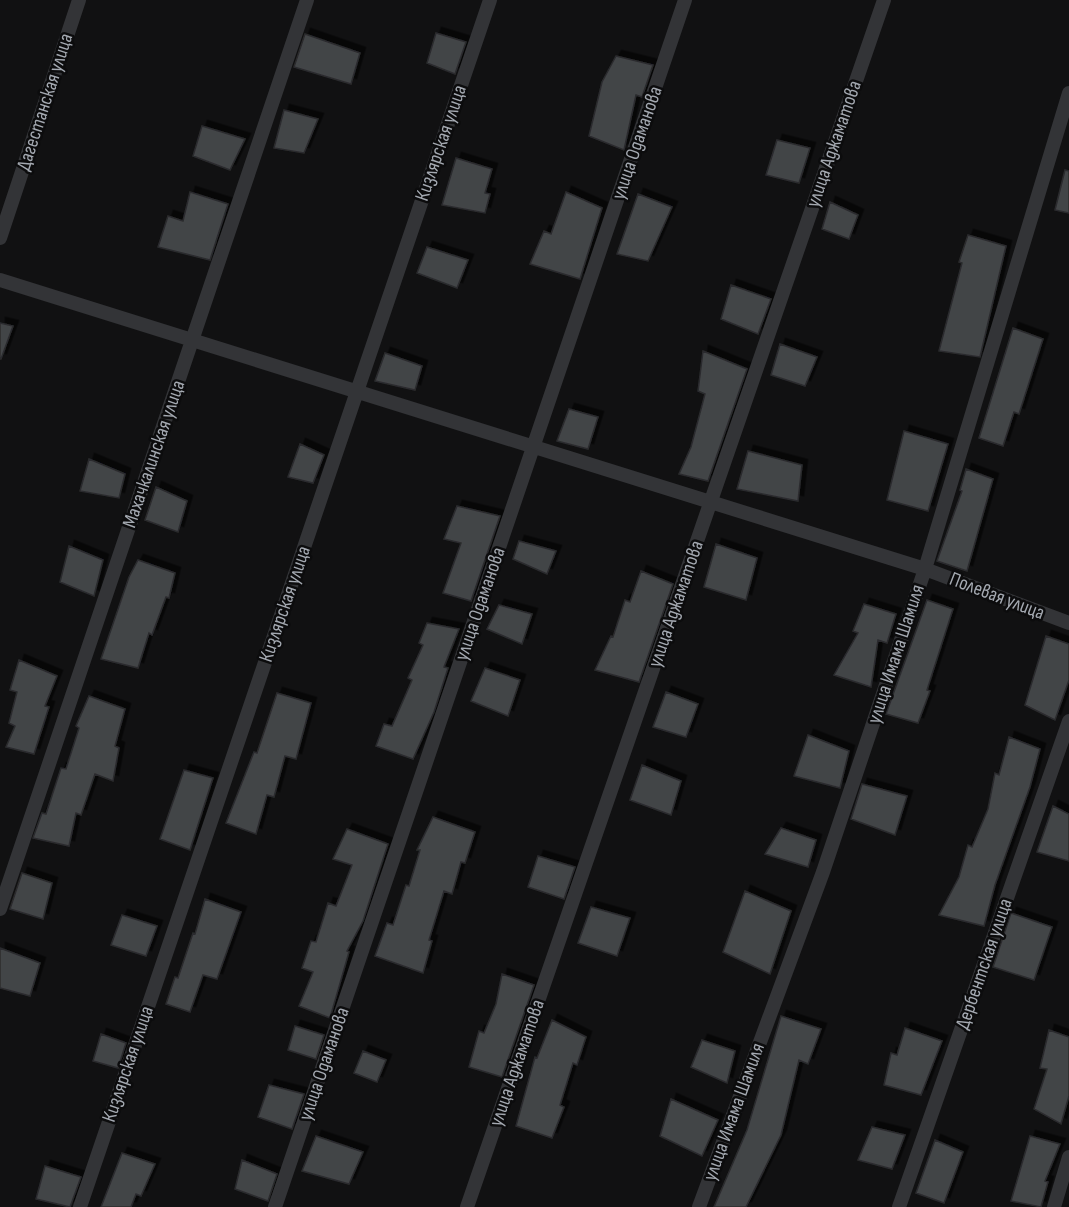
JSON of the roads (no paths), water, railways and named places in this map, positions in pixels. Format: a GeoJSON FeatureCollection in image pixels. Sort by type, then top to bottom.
{"type":"FeatureCollection","features":[{"type":"Feature","properties":{"kind":"street","name":"Дагестанская улица"},"geometry":{"type":"LineString","coordinates":[[0,238],[79,0]]}},
{"type":"Feature","properties":{"kind":"street","name":"Махачкалинская улица"},"geometry":{"type":"LineString","coordinates":[[0,909],[308,0]]}},
{"type":"Feature","properties":{"kind":"street","name":"Кизлярская улица"},"geometry":{"type":"LineString","coordinates":[[80,1207],[490,0]]}},
{"type":"Feature","properties":{"kind":"street","name":"улица Одаманова"},"geometry":{"type":"LineString","coordinates":[[275,1207],[685,0]]}},
{"type":"Feature","properties":{"kind":"street","name":"улица Аджаматова"},"geometry":{"type":"LineString","coordinates":[[467,1207],[884,0]]}},
{"type":"Feature","properties":{"kind":"street","name":"улица Имама Шамиля"},"geometry":{"type":"LineString","coordinates":[[699,1207],[823,872],[925,568],[1069,93]]}},
{"type":"Feature","properties":{"kind":"street","name":"Полевая улица"},"geometry":{"type":"LineString","coordinates":[[0,280],[925,568],[1069,623]]}},
{"type":"Feature","properties":{"kind":"street","name":"Дербентская улица"},"geometry":{"type":"LineString","coordinates":[[899,1207],[1069,721]]}},
{"type":"Feature","properties":{"kind":"street"},"geometry":{"type":"LineString","coordinates":[[1054,1207],[1069,1157]]}}]}
